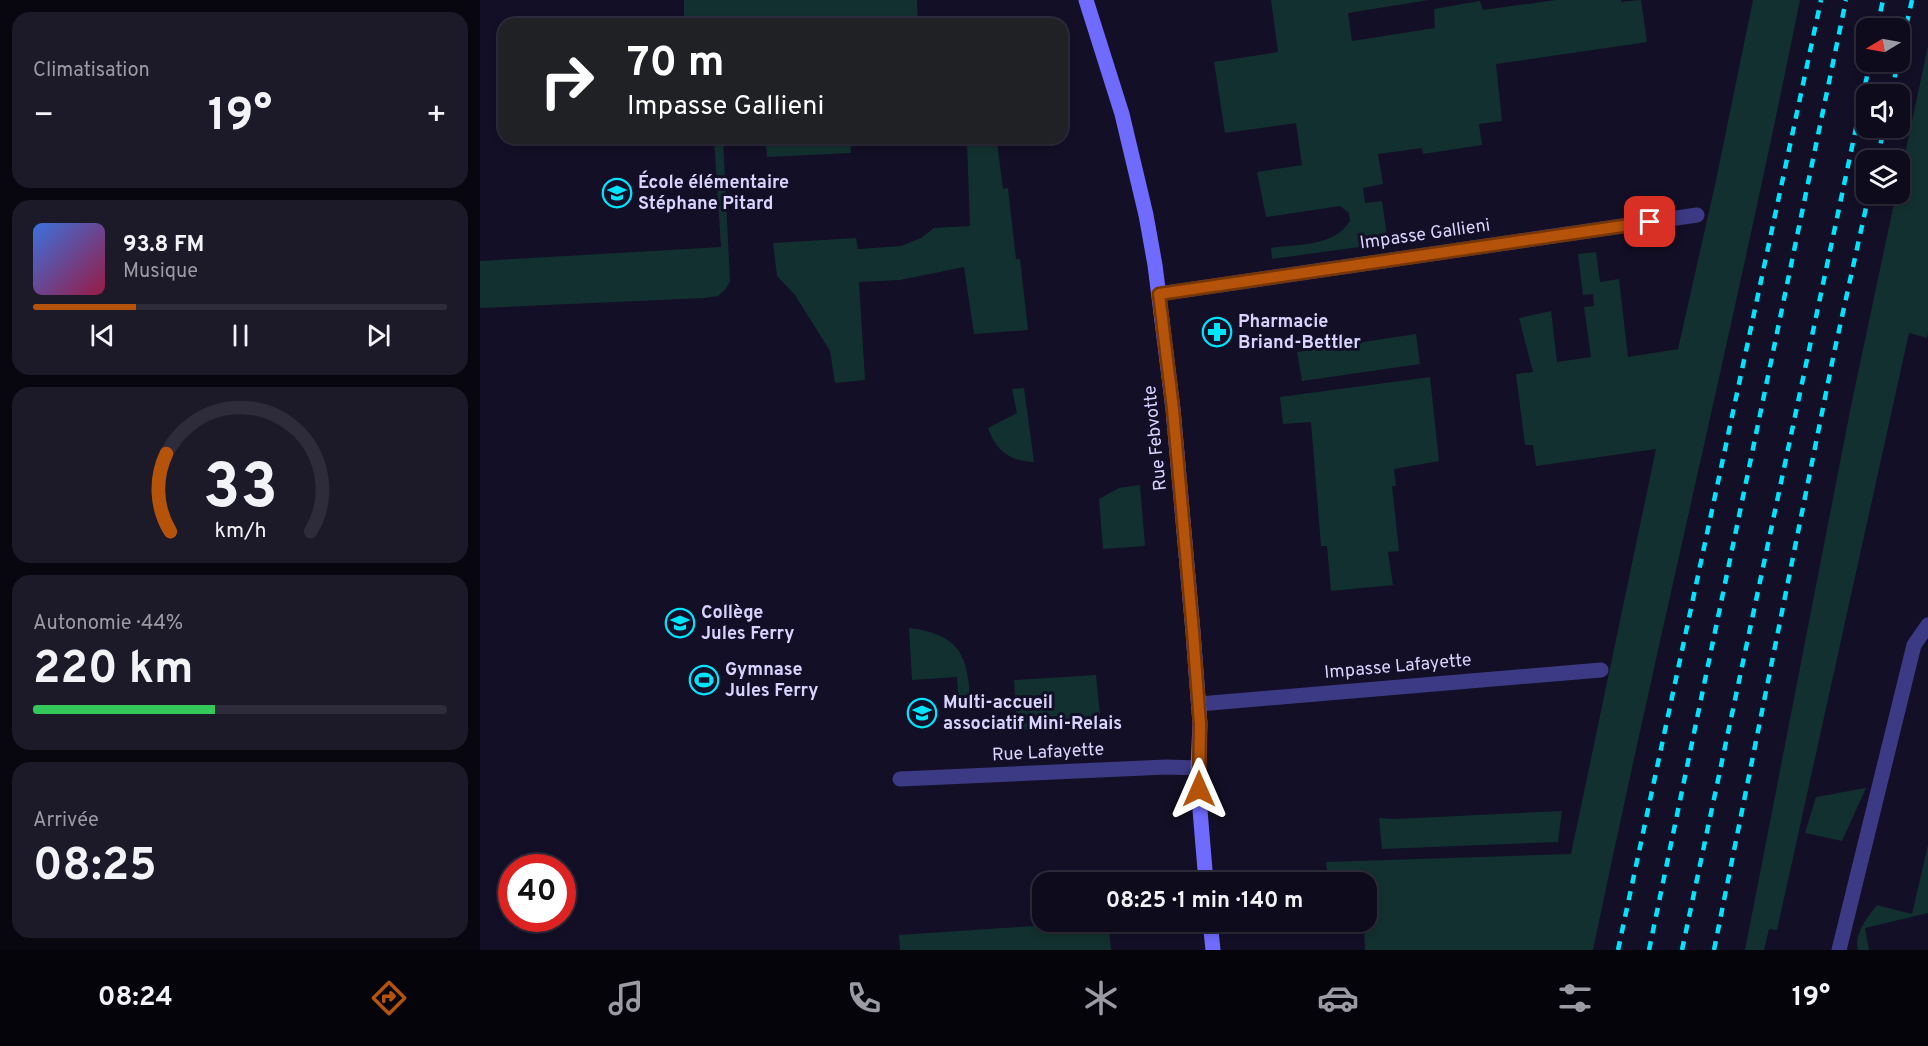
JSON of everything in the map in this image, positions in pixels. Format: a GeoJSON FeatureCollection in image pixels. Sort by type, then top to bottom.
{"type":"FeatureCollection","features":[{"type":"Feature","properties":{"kind":"street","name":"Rue Febvotte"},"geometry":{"type":"LineString","coordinates":[[1086,0],[1122,114],[1146,215],[1159,294],[1174,421],[1199,704],[1198,768],[1205,872]]}},
{"type":"Feature","properties":{"kind":"street","name":"Impasse Gallieni"},"geometry":{"type":"LineString","coordinates":[[1159,294],[1696,215]]}},
{"type":"Feature","properties":{"kind":"street"},"geometry":{"type":"LineString","coordinates":[[1839,950],[1914,645],[1928,625]]}},
{"type":"Feature","properties":{"kind":"street","name":"Impasse Lafayette"},"geometry":{"type":"LineString","coordinates":[[1199,704],[1601,670]]}},
{"type":"Feature","properties":{"kind":"street","name":"Rue Lafayette"},"geometry":{"type":"LineString","coordinates":[[900,779],[1166,766],[1198,768]]}},
{"type":"Feature","properties":{"kind":"street"},"geometry":{"type":"LineString","coordinates":[[1211,932],[1213,950]]}},
{"type":"Feature","properties":{"kind":"green space"},"geometry":{"type":"Polygon","coordinates":[[[684,0],[917,0],[918,18],[684,18],[684,0]]]}},
{"type":"Feature","properties":{"kind":"green space"},"geometry":{"type":"Polygon","coordinates":[[[1271,0],[1429,0],[1348,13],[1352,41],[1435,28],[1434,9],[1480,1],[1483,10],[1556,0],[1621,0],[1621,2],[1641,0],[1647,42],[1496,64],[1502,121],[1479,124],[1482,145],[1423,154],[1422,148],[1378,154],[1383,184],[1363,188],[1365,203],[1382,201],[1388,243],[1272,259],[1271,248],[1325,240],[1335,236],[1350,221],[1349,213],[1340,206],[1266,217],[1257,172],[1302,165],[1296,123],[1225,133],[1214,62],[1278,52],[1271,0]]]}},
{"type":"Feature","properties":{"kind":"green space"},"geometry":{"type":"Polygon","coordinates":[[[1753,0],[1800,0],[1750,238],[1593,950],[1365,950],[1364,932],[1377,932],[1377,872],[1306,872],[1327,871],[1326,862],[1571,854],[1656,449],[1536,466],[1533,445],[1525,445],[1516,374],[1533,372],[1519,318],[1551,311],[1557,362],[1591,357],[1584,307],[1594,306],[1593,294],[1583,295],[1578,254],[1596,252],[1600,282],[1619,279],[1628,357],[1678,349],[1753,0]]]}},
{"type":"Feature","properties":{"kind":"green space"},"geometry":{"type":"Polygon","coordinates":[[[1928,46],[1927,338],[1909,333],[1777,930],[1769,929],[1764,950],[1745,950],[1851,406],[1894,204],[1910,204],[1910,150],[1906,150],[1928,46]]]}},
{"type":"Feature","properties":{"kind":"green space"},"geometry":{"type":"Polygon","coordinates":[[[714,144],[723,144],[730,281],[726,289],[718,296],[480,308],[480,261],[721,247],[714,144]]]}},
{"type":"Feature","properties":{"kind":"green space"},"geometry":{"type":"Polygon","coordinates":[[[766,144],[850,144],[851,153],[767,157],[766,144]]]}},
{"type":"Feature","properties":{"kind":"green space"},"geometry":{"type":"Polygon","coordinates":[[[967,144],[997,144],[1003,189],[1008,188],[1016,259],[1020,259],[1028,330],[974,334],[964,267],[900,280],[859,282],[865,380],[835,383],[830,351],[795,295],[777,276],[773,243],[856,238],[858,249],[901,246],[921,238],[934,228],[970,226],[967,144]]]}},
{"type":"Feature","properties":{"kind":"green space"},"geometry":{"type":"Polygon","coordinates":[[[1416,334],[1420,364],[1302,381],[1297,352],[1416,334]]]}},
{"type":"Feature","properties":{"kind":"green space"},"geometry":{"type":"Polygon","coordinates":[[[1430,377],[1439,461],[1394,469],[1396,486],[1392,486],[1399,551],[1388,552],[1393,585],[1331,591],[1327,546],[1321,546],[1311,422],[1283,424],[1280,397],[1430,377]]]}},
{"type":"Feature","properties":{"kind":"green space"},"geometry":{"type":"Polygon","coordinates":[[[1024,388],[1034,462],[1018,460],[1005,453],[995,443],[988,428],[1017,413],[1012,389],[1024,388]]]}},
{"type":"Feature","properties":{"kind":"green space"},"geometry":{"type":"Polygon","coordinates":[[[1140,485],[1145,546],[1103,549],[1099,499],[1119,488],[1140,485]]]}},
{"type":"Feature","properties":{"kind":"green space"},"geometry":{"type":"Polygon","coordinates":[[[909,628],[928,631],[942,637],[960,653],[968,677],[971,709],[959,710],[957,677],[912,680],[909,628]]]}},
{"type":"Feature","properties":{"kind":"green space"},"geometry":{"type":"Polygon","coordinates":[[[1096,675],[1101,725],[1017,730],[1014,680],[1096,675]]]}},
{"type":"Feature","properties":{"kind":"green space"},"geometry":{"type":"Polygon","coordinates":[[[1866,788],[1842,841],[1805,833],[1816,797],[1866,788]]]}},
{"type":"Feature","properties":{"kind":"green space"},"geometry":{"type":"Polygon","coordinates":[[[1562,811],[1558,842],[1382,849],[1379,818],[1562,811]]]}},
{"type":"Feature","properties":{"kind":"green space"},"geometry":{"type":"Polygon","coordinates":[[[1928,845],[1928,913],[1865,928],[1869,950],[1858,950],[1860,932],[1877,905],[1912,914],[1928,845]]]}},
{"type":"Feature","properties":{"kind":"green space"},"geometry":{"type":"Polygon","coordinates":[[[1032,926],[1032,932],[1109,932],[1111,950],[900,950],[899,935],[1032,926]]]}},
{"type":"Feature","properties":{"kind":"railway"},"geometry":{"type":"LineString","coordinates":[[1618,950],[1821,0]]}},
{"type":"Feature","properties":{"kind":"railway"},"geometry":{"type":"LineString","coordinates":[[1649,950],[1846,0]]}},
{"type":"Feature","properties":{"kind":"railway"},"geometry":{"type":"LineString","coordinates":[[1879,18],[1883,0]]}},
{"type":"Feature","properties":{"kind":"railway"},"geometry":{"type":"LineString","coordinates":[[1908,18],[1912,0]]}},
{"type":"Feature","properties":{"kind":"railway"},"geometry":{"type":"LineString","coordinates":[[1682,950],[1868,72]]}},
{"type":"Feature","properties":{"kind":"railway"},"geometry":{"type":"LineString","coordinates":[[1893,84],[1896,72]]}},
{"type":"Feature","properties":{"kind":"railway"},"geometry":{"type":"LineString","coordinates":[[1879,150],[1882,138]]}},
{"type":"Feature","properties":{"kind":"railway"},"geometry":{"type":"LineString","coordinates":[[1714,950],[1834,353],[1867,204]]}},
{"type":"Feature","properties":{"kind":"place","name":"École élémentaire Stéphane Pitard"},"geometry":{"type":"Point","coordinates":[617,193]}},
{"type":"Feature","properties":{"kind":"place","name":"Pharmacie Briand-Bettler"},"geometry":{"type":"Point","coordinates":[1217,332]}},
{"type":"Feature","properties":{"kind":"place","name":"Collège Jules Ferry"},"geometry":{"type":"Point","coordinates":[680,623]}},
{"type":"Feature","properties":{"kind":"place","name":"Gymnase Jules Ferry"},"geometry":{"type":"Point","coordinates":[704,680]}},
{"type":"Feature","properties":{"kind":"place","name":"Multi-accueil associatif Mini-Relais"},"geometry":{"type":"Point","coordinates":[922,713]}},
{"type":"Feature","properties":{"kind":"route"},"geometry":{"type":"LineString","coordinates":[[1199,789],[1200,724],[1193,632],[1173,409],[1159,294],[1650,222]]}}]}
